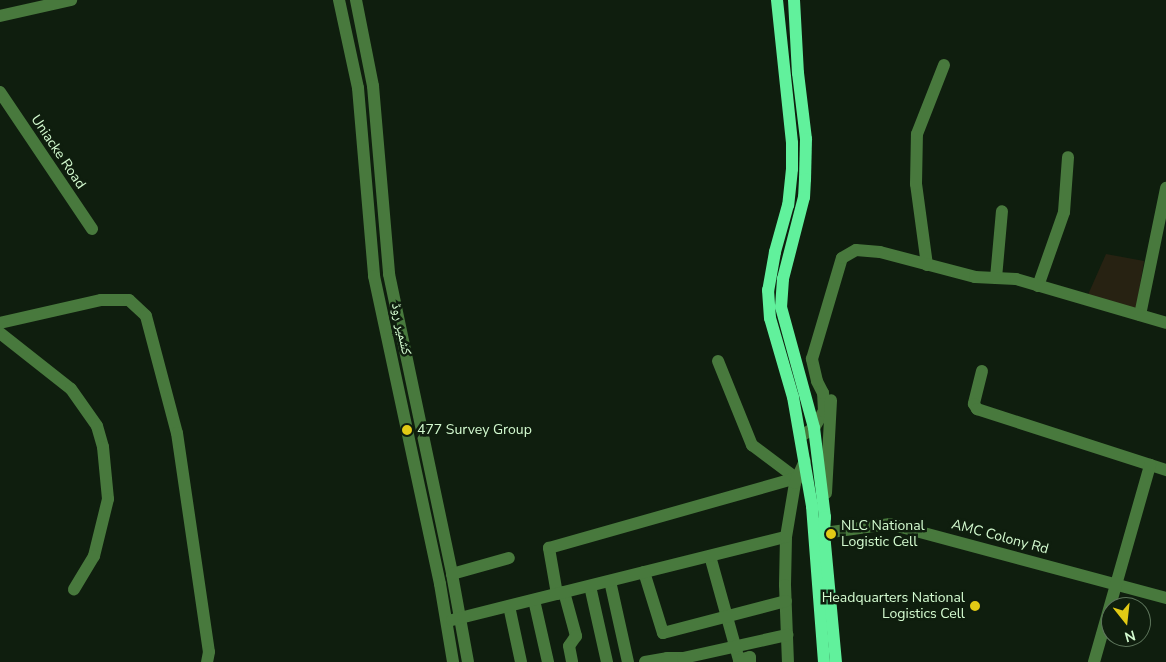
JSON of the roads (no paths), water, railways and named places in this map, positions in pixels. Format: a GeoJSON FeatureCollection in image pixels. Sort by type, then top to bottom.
{"type":"FeatureCollection","features":[{"type":"Feature","properties":{"kind":"main road"},"geometry":{"type":"LineString","coordinates":[[777,0],[792,143],[792,169],[788,205],[775,252],[768,290],[770,318],[793,397],[812,506],[824,662]]}},
{"type":"Feature","properties":{"kind":"main road"},"geometry":{"type":"LineString","coordinates":[[794,0],[798,73],[806,139],[805,179],[804,197],[782,279],[782,307],[814,428],[825,517],[824,534],[836,662]]}},
{"type":"Feature","properties":{"kind":"street"},"geometry":{"type":"LineString","coordinates":[[0,16],[71,0]]}},
{"type":"Feature","properties":{"kind":"street","name":"کشمیر روڈ"},"geometry":{"type":"LineString","coordinates":[[340,0],[358,88],[374,276],[440,584],[453,662]]}},
{"type":"Feature","properties":{"kind":"street","name":"کشمیر روڈ"},"geometry":{"type":"LineString","coordinates":[[356,0],[373,86],[389,274],[453,577],[468,662]]}},
{"type":"Feature","properties":{"kind":"street"},"geometry":{"type":"LineString","coordinates":[[348,38],[364,35]]}},
{"type":"Feature","properties":{"kind":"street"},"geometry":{"type":"LineString","coordinates":[[927,265],[916,184],[918,134],[944,65]]}},
{"type":"Feature","properties":{"kind":"street","name":"Uniacke Road"},"geometry":{"type":"LineString","coordinates":[[0,92],[92,228]]}},
{"type":"Feature","properties":{"kind":"street"},"geometry":{"type":"LineString","coordinates":[[362,130],[377,130]]}},
{"type":"Feature","properties":{"kind":"street"},"geometry":{"type":"LineString","coordinates":[[1038,286],[1064,212],[1068,157]]}},
{"type":"Feature","properties":{"kind":"street"},"geometry":{"type":"LineString","coordinates":[[1140,315],[1166,188]]}},
{"type":"Feature","properties":{"kind":"street"},"geometry":{"type":"LineString","coordinates":[[996,278],[1002,211]]}},
{"type":"Feature","properties":{"kind":"street"},"geometry":{"type":"LineString","coordinates":[[371,234],[385,232]]}},
{"type":"Feature","properties":{"kind":"street"},"geometry":{"type":"LineString","coordinates":[[801,436],[814,428],[824,411],[823,393],[814,370],[812,358],[842,258],[856,250],[880,252],[975,277],[1016,279],[1166,323]]}},
{"type":"Feature","properties":{"kind":"street"},"geometry":{"type":"LineString","coordinates":[[0,322],[101,300],[129,300],[146,316],[177,432],[209,652],[206,662]]}},
{"type":"Feature","properties":{"kind":"street"},"geometry":{"type":"LineString","coordinates":[[0,333],[71,389],[97,426],[103,448],[108,500],[94,556],[74,589]]}},
{"type":"Feature","properties":{"kind":"street"},"geometry":{"type":"LineString","coordinates":[[814,351],[831,395],[831,431],[827,462],[825,517]]}},
{"type":"Feature","properties":{"kind":"street"},"geometry":{"type":"LineString","coordinates":[[718,361],[752,445],[796,478]]}},
{"type":"Feature","properties":{"kind":"street"},"geometry":{"type":"LineString","coordinates":[[982,371],[974,404],[977,409],[1166,470]]}},
{"type":"Feature","properties":{"kind":"street"},"geometry":{"type":"LineString","coordinates":[[411,448],[425,445]]}},
{"type":"Feature","properties":{"kind":"street"},"geometry":{"type":"LineString","coordinates":[[788,662],[786,537],[796,478],[805,461]]}},
{"type":"Feature","properties":{"kind":"street"},"geometry":{"type":"LineString","coordinates":[[1094,662],[1150,465]]}},
{"type":"Feature","properties":{"kind":"street"},"geometry":{"type":"LineString","coordinates":[[418,479],[432,476]]}},
{"type":"Feature","properties":{"kind":"street"},"geometry":{"type":"LineString","coordinates":[[572,662],[569,646],[576,636],[561,593],[549,548],[796,478]]}},
{"type":"Feature","properties":{"kind":"street","name":"AMC Colony Rd"},"geometry":{"type":"LineString","coordinates":[[824,534],[890,524],[1166,598]]}},
{"type":"Feature","properties":{"kind":"street"},"geometry":{"type":"LineString","coordinates":[[446,621],[786,537]]}},
{"type":"Feature","properties":{"kind":"street"},"geometry":{"type":"LineString","coordinates":[[710,556],[739,660],[750,656],[750,662]]}},
{"type":"Feature","properties":{"kind":"street"},"geometry":{"type":"LineString","coordinates":[[440,584],[453,577],[509,558]]}},
{"type":"Feature","properties":{"kind":"street"},"geometry":{"type":"LineString","coordinates":[[644,572],[663,633],[786,601]]}},
{"type":"Feature","properties":{"kind":"street"},"geometry":{"type":"LineString","coordinates":[[610,581],[628,662]]}},
{"type":"Feature","properties":{"kind":"street"},"geometry":{"type":"LineString","coordinates":[[590,586],[607,662]]}},
{"type":"Feature","properties":{"kind":"street"},"geometry":{"type":"LineString","coordinates":[[534,600],[548,662]]}},
{"type":"Feature","properties":{"kind":"street"},"geometry":{"type":"LineString","coordinates":[[509,606],[521,662]]}},
{"type":"Feature","properties":{"kind":"street"},"geometry":{"type":"LineString","coordinates":[[645,662],[667,658],[683,658],[787,635]]}},
{"type":"Feature","properties":{"kind":"place","name":"477 Survey Group"},"geometry":{"type":"Point","coordinates":[407,430]}},
{"type":"Feature","properties":{"kind":"place","name":"NLC National Logistic Cell"},"geometry":{"type":"Point","coordinates":[831,534]}},
{"type":"Feature","properties":{"kind":"place","name":"Headquarters National Logistics Cell"},"geometry":{"type":"Point","coordinates":[975,606]}}]}
